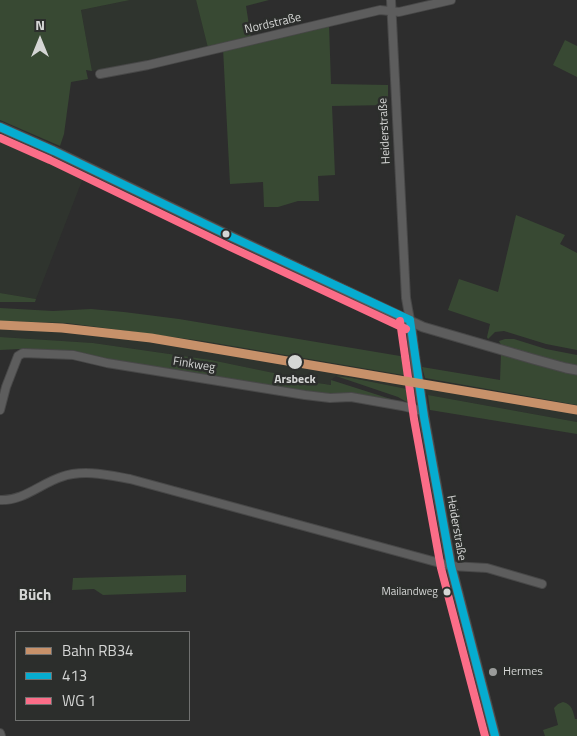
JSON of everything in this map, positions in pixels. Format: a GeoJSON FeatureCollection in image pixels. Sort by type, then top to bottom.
{"type":"FeatureCollection","features":[{"type":"Feature","properties":{"kind":"street","name":"Heiderstraße"},"geometry":{"type":"LineString","coordinates":[[391,0],[406,298],[414,359],[451,566],[495,736]]}},
{"type":"Feature","properties":{"kind":"street","name":"Nordstraße"},"geometry":{"type":"LineString","coordinates":[[100,74],[148,65],[380,10],[398,12],[451,0]]}},
{"type":"Feature","properties":{"kind":"street"},"geometry":{"type":"LineString","coordinates":[[0,127],[423,326],[533,359],[577,370]]}},
{"type":"Feature","properties":{"kind":"street","name":"Finkweg"},"geometry":{"type":"LineString","coordinates":[[0,410],[6,387],[18,356],[23,353],[73,355],[108,364],[305,395],[330,398],[351,397],[423,411]]}},
{"type":"Feature","properties":{"kind":"street"},"geometry":{"type":"LineString","coordinates":[[0,500],[19,498],[61,477],[81,473],[105,475],[130,479],[451,566],[487,568],[542,584]]}},
{"type":"Feature","properties":{"kind":"shaded area"},"geometry":{"type":"Polygon","coordinates":[[[130,0],[196,0],[208,48],[92,71],[81,10],[130,0]]]}},
{"type":"Feature","properties":{"kind":"shaded area"},"geometry":{"type":"Polygon","coordinates":[[[0,136],[85,173],[36,299],[0,293],[0,136]]]}},
{"type":"Feature","properties":{"kind":"shaded area"},"geometry":{"type":"Polygon","coordinates":[[[0,321],[67,323],[203,341],[577,405],[577,422],[428,395],[352,378],[336,376],[331,380],[332,385],[297,380],[297,378],[211,360],[93,343],[0,337],[0,321]]]}},
{"type":"Feature","properties":{"kind":"green space"},"geometry":{"type":"Polygon","coordinates":[[[0,0],[130,0],[81,10],[92,71],[86,70],[88,79],[71,82],[64,134],[60,146],[0,120],[0,0]]]}},
{"type":"Feature","properties":{"kind":"green space"},"geometry":{"type":"Polygon","coordinates":[[[196,0],[269,0],[246,6],[251,38],[208,48],[196,0]]]}},
{"type":"Feature","properties":{"kind":"green space"},"geometry":{"type":"Polygon","coordinates":[[[329,24],[331,84],[388,85],[388,105],[332,106],[335,175],[318,176],[319,201],[298,201],[278,207],[264,207],[263,182],[230,184],[223,48],[329,24]]]}},
{"type":"Feature","properties":{"kind":"green space"},"geometry":{"type":"Polygon","coordinates":[[[565,40],[577,46],[577,77],[553,65],[565,40]]]}},
{"type":"Feature","properties":{"kind":"green space"},"geometry":{"type":"Polygon","coordinates":[[[516,215],[565,235],[560,244],[577,253],[577,350],[546,344],[504,331],[495,332],[488,339],[490,324],[448,310],[459,279],[498,292],[516,215]]]}},
{"type":"Feature","properties":{"kind":"green space"},"geometry":{"type":"Polygon","coordinates":[[[0,293],[36,299],[35,302],[0,302],[0,293]]]}},
{"type":"Feature","properties":{"kind":"green space"},"geometry":{"type":"Polygon","coordinates":[[[0,308],[53,311],[91,309],[179,319],[406,357],[409,376],[203,341],[67,323],[0,321],[0,308]]]}},
{"type":"Feature","properties":{"kind":"green space"},"geometry":{"type":"Polygon","coordinates":[[[0,337],[93,343],[211,360],[298,378],[298,380],[331,385],[331,380],[402,404],[332,397],[107,362],[77,353],[20,349],[0,350],[0,337]]]}},
{"type":"Feature","properties":{"kind":"green space"},"geometry":{"type":"Polygon","coordinates":[[[514,339],[546,349],[577,355],[577,366],[501,345],[499,341],[514,339]]]}},
{"type":"Feature","properties":{"kind":"green space"},"geometry":{"type":"Polygon","coordinates":[[[501,354],[577,374],[577,405],[425,378],[422,367],[500,380],[501,354]]]}},
{"type":"Feature","properties":{"kind":"green space"},"geometry":{"type":"Polygon","coordinates":[[[336,376],[412,390],[414,403],[412,405],[398,397],[336,376]]]}},
{"type":"Feature","properties":{"kind":"green space"},"geometry":{"type":"Polygon","coordinates":[[[428,395],[577,422],[577,434],[430,410],[428,395]]]}},
{"type":"Feature","properties":{"kind":"green space"},"geometry":{"type":"Polygon","coordinates":[[[186,575],[186,592],[103,595],[94,589],[72,590],[73,578],[186,575]]]}},
{"type":"Feature","properties":{"kind":"green space"},"geometry":{"type":"Polygon","coordinates":[[[563,702],[570,706],[575,719],[577,719],[577,736],[545,736],[543,730],[558,725],[554,708],[563,702]]]}},
{"type":"Feature","properties":{"kind":"rail line","name":"RB34"},"geometry":{"type":"LineString","coordinates":[[0,325],[62,328],[151,338],[577,410]]}},
{"type":"Feature","properties":{"kind":"transit line","name":"413"},"geometry":{"type":"LineString","coordinates":[[0,127],[410,320]]}},
{"type":"Feature","properties":{"kind":"transit line"},"geometry":{"type":"LineString","coordinates":[[0,138],[406,329]]}},
{"type":"Feature","properties":{"kind":"transit line","name":"413"},"geometry":{"type":"LineString","coordinates":[[410,320],[424,417],[451,566],[495,736]]}},
{"type":"Feature","properties":{"kind":"transit line"},"geometry":{"type":"LineString","coordinates":[[400,321],[414,419],[441,568],[485,736]]}},
{"type":"Feature","properties":{"kind":"place","name":"Arsbeck"},"geometry":{"type":"Point","coordinates":[295,362]}},
{"type":"Feature","properties":{"kind":"place","name":"Mailandweg"},"geometry":{"type":"Point","coordinates":[447,592]}},
{"type":"Feature","properties":{"kind":"place","name":"Hermes"},"geometry":{"type":"Point","coordinates":[493,672]}},
{"type":"Feature","properties":{"kind":"district","name":"Büch"},"geometry":{"type":"Point","coordinates":[35,596]}}]}
